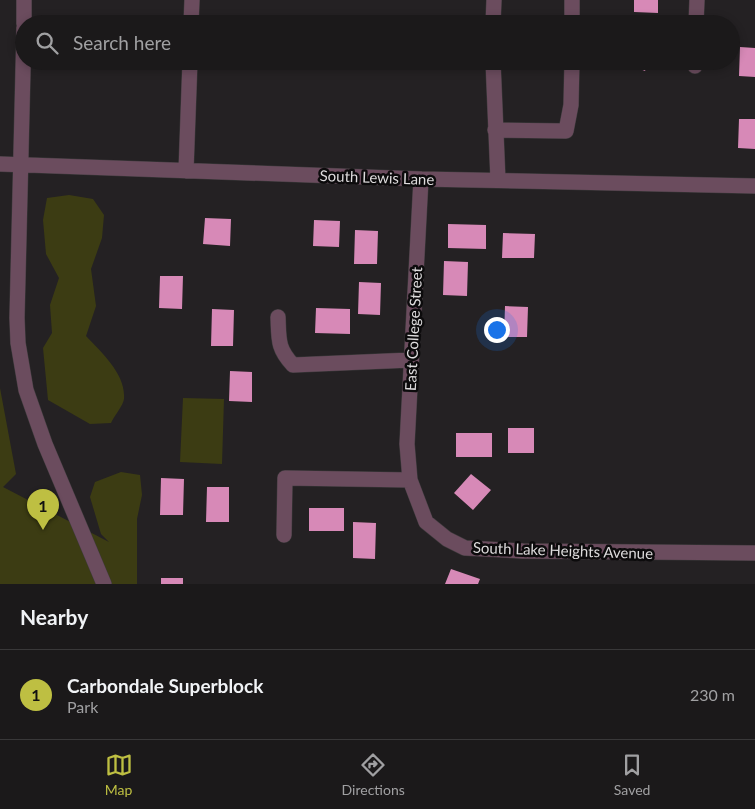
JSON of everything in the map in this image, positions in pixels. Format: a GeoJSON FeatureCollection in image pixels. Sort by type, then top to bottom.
{"type":"FeatureCollection","features":[{"type":"Feature","properties":{"kind":"street"},"geometry":{"type":"LineString","coordinates":[[24,0],[24,15]]}},
{"type":"Feature","properties":{"kind":"street"},"geometry":{"type":"LineString","coordinates":[[191,15],[192,0]]}},
{"type":"Feature","properties":{"kind":"street"},"geometry":{"type":"LineString","coordinates":[[494,0],[494,15]]}},
{"type":"Feature","properties":{"kind":"street"},"geometry":{"type":"LineString","coordinates":[[572,0],[572,15]]}},
{"type":"Feature","properties":{"kind":"street"},"geometry":{"type":"LineString","coordinates":[[696,15],[697,0]]}},
{"type":"Feature","properties":{"kind":"street"},"geometry":{"type":"LineString","coordinates":[[23,70],[17,318],[20,365],[26,390],[46,444],[104,584]]}},
{"type":"Feature","properties":{"kind":"street"},"geometry":{"type":"LineString","coordinates":[[186,171],[190,70]]}},
{"type":"Feature","properties":{"kind":"street"},"geometry":{"type":"LineString","coordinates":[[494,70],[498,180]]}},
{"type":"Feature","properties":{"kind":"street"},"geometry":{"type":"LineString","coordinates":[[495,130],[566,131],[572,105],[572,70]]}},
{"type":"Feature","properties":{"kind":"street","name":"South Lewis Lane"},"geometry":{"type":"LineString","coordinates":[[0,164],[421,179],[755,186]]}},
{"type":"Feature","properties":{"kind":"street","name":"East College Street"},"geometry":{"type":"LineString","coordinates":[[410,480],[408,444],[411,360],[421,179]]}},
{"type":"Feature","properties":{"kind":"street"},"geometry":{"type":"LineString","coordinates":[[278,318],[279,342],[284,355],[293,365],[411,360]]}},
{"type":"Feature","properties":{"kind":"street"},"geometry":{"type":"LineString","coordinates":[[284,535],[285,478],[410,480]]}},
{"type":"Feature","properties":{"kind":"street","name":"South Lake Heights Avenue"},"geometry":{"type":"LineString","coordinates":[[410,480],[426,522],[447,539],[465,548],[524,551],[755,553]]}},
{"type":"Feature","properties":{"kind":"shaded area"},"geometry":{"type":"Polygon","coordinates":[[[69,195],[93,199],[104,215],[102,238],[91,269],[96,306],[86,336],[117,372],[124,390],[122,405],[111,423],[90,424],[48,400],[43,348],[52,333],[50,305],[59,278],[46,254],[43,220],[47,198],[69,195]]]}},
{"type":"Feature","properties":{"kind":"shaded area"},"geometry":{"type":"Polygon","coordinates":[[[0,388],[16,474],[3,487],[109,542],[101,534],[90,497],[95,482],[121,472],[140,475],[142,495],[137,519],[137,584],[0,584],[0,388]]]}},
{"type":"Feature","properties":{"kind":"shaded area"},"geometry":{"type":"Polygon","coordinates":[[[183,398],[224,399],[222,464],[180,462],[183,398]]]}},
{"type":"Feature","properties":{"kind":"building"},"geometry":{"type":"Polygon","coordinates":[[[634,0],[658,0],[658,13],[634,12],[634,0]]]}},
{"type":"Feature","properties":{"kind":"building"},"geometry":{"type":"Polygon","coordinates":[[[740,47],[755,48],[755,77],[739,76],[740,47]]]}},
{"type":"Feature","properties":{"kind":"building"},"geometry":{"type":"Polygon","coordinates":[[[739,119],[755,119],[755,149],[738,148],[739,119]]]}},
{"type":"Feature","properties":{"kind":"building"},"geometry":{"type":"Polygon","coordinates":[[[205,218],[231,219],[230,246],[203,244],[205,218]]]}},
{"type":"Feature","properties":{"kind":"building"},"geometry":{"type":"Polygon","coordinates":[[[314,220],[340,221],[339,247],[313,246],[314,220]]]}},
{"type":"Feature","properties":{"kind":"building"},"geometry":{"type":"Polygon","coordinates":[[[448,224],[486,225],[486,249],[448,248],[448,224]]]}},
{"type":"Feature","properties":{"kind":"building"},"geometry":{"type":"Polygon","coordinates":[[[355,230],[378,231],[377,264],[354,264],[355,230]]]}},
{"type":"Feature","properties":{"kind":"building"},"geometry":{"type":"Polygon","coordinates":[[[503,233],[535,234],[534,258],[502,258],[503,233]]]}},
{"type":"Feature","properties":{"kind":"building"},"geometry":{"type":"Polygon","coordinates":[[[444,261],[468,262],[467,296],[443,295],[444,261]]]}},
{"type":"Feature","properties":{"kind":"building"},"geometry":{"type":"Polygon","coordinates":[[[160,276],[183,276],[182,309],[159,308],[160,276]]]}},
{"type":"Feature","properties":{"kind":"building"},"geometry":{"type":"Polygon","coordinates":[[[359,282],[381,283],[380,315],[358,314],[359,282]]]}},
{"type":"Feature","properties":{"kind":"building"},"geometry":{"type":"Polygon","coordinates":[[[505,306],[528,307],[527,337],[504,337],[505,306]]]}},
{"type":"Feature","properties":{"kind":"building"},"geometry":{"type":"Polygon","coordinates":[[[316,308],[350,309],[350,334],[315,333],[316,308]]]}},
{"type":"Feature","properties":{"kind":"building"},"geometry":{"type":"Polygon","coordinates":[[[212,309],[234,310],[233,346],[211,346],[212,309]]]}},
{"type":"Feature","properties":{"kind":"building"},"geometry":{"type":"Polygon","coordinates":[[[230,371],[252,372],[252,402],[229,401],[230,371]]]}},
{"type":"Feature","properties":{"kind":"building"},"geometry":{"type":"Polygon","coordinates":[[[508,428],[534,428],[534,453],[508,453],[508,428]]]}},
{"type":"Feature","properties":{"kind":"building"},"geometry":{"type":"Polygon","coordinates":[[[456,433],[492,433],[492,457],[456,457],[456,433]]]}},
{"type":"Feature","properties":{"kind":"building"},"geometry":{"type":"Polygon","coordinates":[[[471,474],[491,490],[473,510],[454,493],[471,474]]]}},
{"type":"Feature","properties":{"kind":"building"},"geometry":{"type":"Polygon","coordinates":[[[161,478],[184,479],[183,515],[160,515],[161,478]]]}},
{"type":"Feature","properties":{"kind":"building"},"geometry":{"type":"Polygon","coordinates":[[[207,487],[229,487],[229,522],[206,522],[207,487]]]}},
{"type":"Feature","properties":{"kind":"building"},"geometry":{"type":"Polygon","coordinates":[[[309,508],[344,508],[344,531],[309,531],[309,508]]]}},
{"type":"Feature","properties":{"kind":"building"},"geometry":{"type":"Polygon","coordinates":[[[353,522],[376,523],[375,559],[353,558],[353,522]]]}},
{"type":"Feature","properties":{"kind":"building"},"geometry":{"type":"Polygon","coordinates":[[[451,569],[480,579],[478,584],[445,584],[451,569]]]}},
{"type":"Feature","properties":{"kind":"building"},"geometry":{"type":"Polygon","coordinates":[[[161,578],[183,578],[183,584],[161,584],[161,578]]]}},
{"type":"Feature","properties":{"kind":"place","name":"Carbondale Superblock"},"geometry":{"type":"Point","coordinates":[43,530]}}]}
